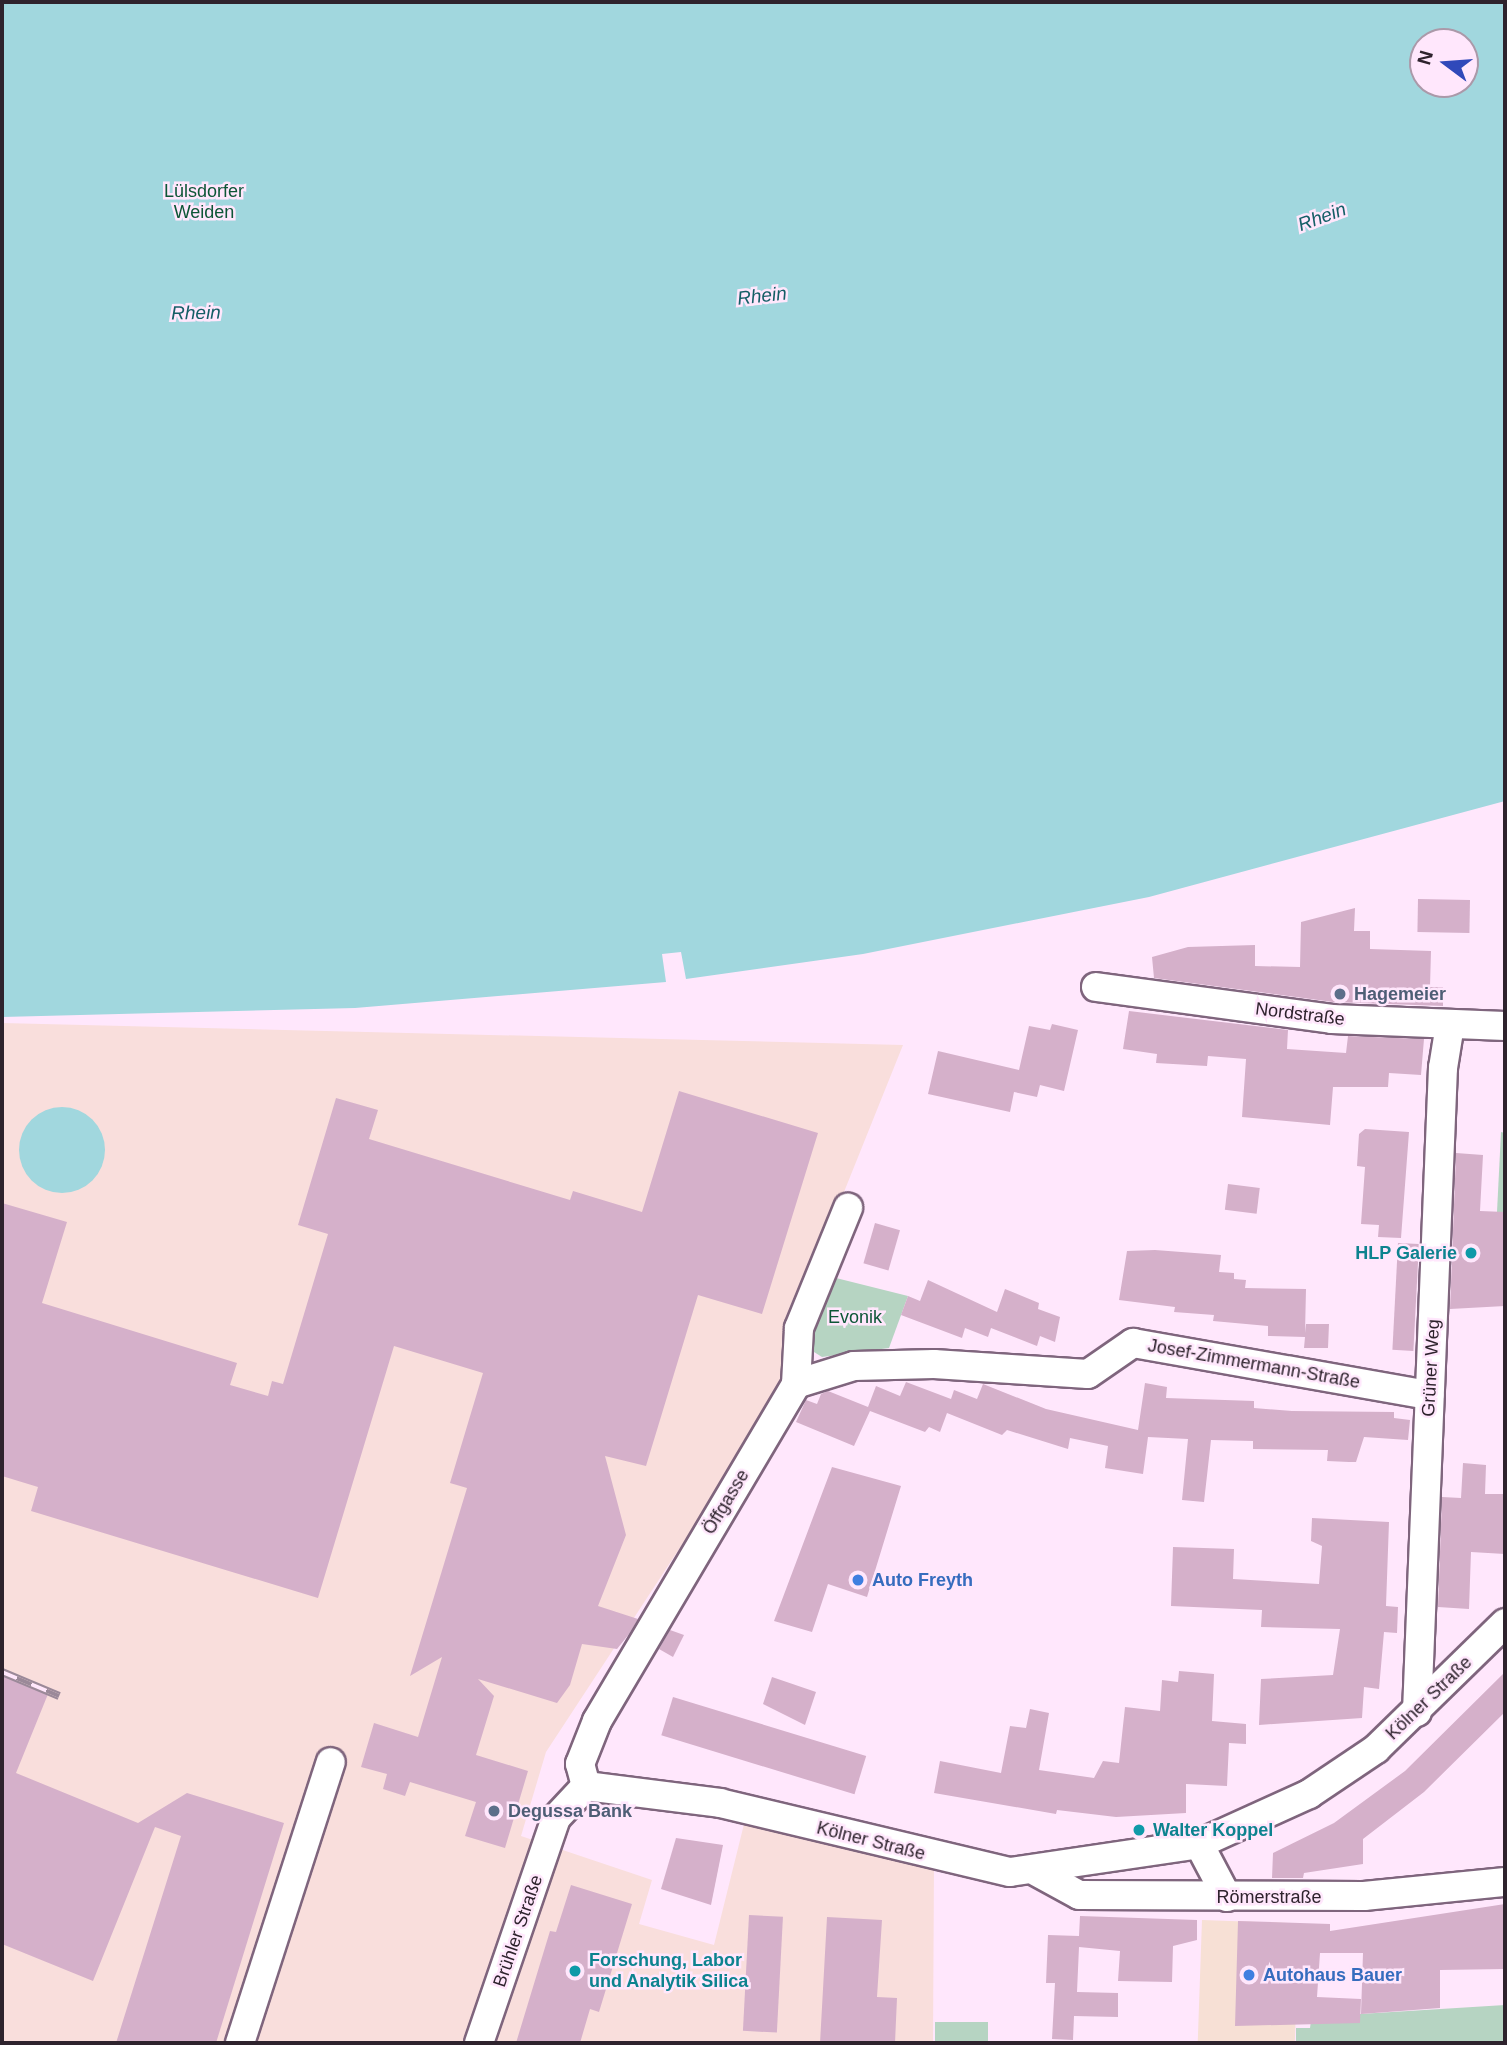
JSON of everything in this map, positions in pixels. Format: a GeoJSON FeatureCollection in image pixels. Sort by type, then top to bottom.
{"type":"FeatureCollection","features":[{"type":"Feature","properties":{"kind":"street","name":"Nordstraße"},"geometry":{"type":"LineString","coordinates":[[1096,987],[1332,1019],[1505,1026]]}},
{"type":"Feature","properties":{"kind":"street","name":"Grüner Weg"},"geometry":{"type":"LineString","coordinates":[[1417,1712],[1443,1068],[1450,1025]]}},
{"type":"Feature","properties":{"kind":"street","name":"Öffgasse"},"geometry":{"type":"LineString","coordinates":[[586,1786],[580,1764],[597,1721],[796,1384],[799,1328],[848,1208]]}},
{"type":"Feature","properties":{"kind":"street","name":"Josef-Zimmermann-Straße"},"geometry":{"type":"LineString","coordinates":[[796,1384],[854,1366],[934,1364],[1088,1374],[1133,1343],[1429,1395]]}},
{"type":"Feature","properties":{"kind":"street","name":"Kölner Straße"},"geometry":{"type":"LineString","coordinates":[[586,1786],[720,1803],[964,1865],[1037,1872],[1199,1844],[1309,1794],[1376,1749],[1417,1712],[1505,1622]]}},
{"type":"Feature","properties":{"kind":"street"},"geometry":{"type":"LineString","coordinates":[[240,2043],[331,1762]]}},
{"type":"Feature","properties":{"kind":"street","name":"Brühler Straße"},"geometry":{"type":"LineString","coordinates":[[479,2043],[556,1818],[586,1786]]}},
{"type":"Feature","properties":{"kind":"street"},"geometry":{"type":"LineString","coordinates":[[1199,1844],[1227,1897]]}},
{"type":"Feature","properties":{"kind":"street","name":"Römerstraße"},"geometry":{"type":"LineString","coordinates":[[1037,1872],[1079,1895],[1364,1896],[1505,1882]]}},
{"type":"Feature","properties":{"kind":"shaded area"},"geometry":{"type":"Polygon","coordinates":[[[2,1023],[903,1045],[795,1314],[782,1392],[546,1752],[521,1836],[652,1880],[639,1924],[714,1945],[747,1812],[934,1862],[933,2043],[2,2043],[2,1023]]]}},
{"type":"Feature","properties":{"kind":"shaded area","name":"Autohaus Bauer"},"geometry":{"type":"Polygon","coordinates":[[[1202,1920],[1299,1923],[1295,2043],[1198,2043],[1202,1920]]]}},
{"type":"Feature","properties":{"kind":"green space"},"geometry":{"type":"Polygon","coordinates":[[[1501,1132],[1505,1133],[1505,1212],[1497,1212],[1501,1132]]]}},
{"type":"Feature","properties":{"kind":"green space","name":"Evonik"},"geometry":{"type":"Polygon","coordinates":[[[836,1278],[908,1296],[889,1348],[822,1357],[814,1352],[809,1335],[836,1278]]]}},
{"type":"Feature","properties":{"kind":"green space"},"geometry":{"type":"Polygon","coordinates":[[[1505,2005],[1505,2043],[1296,2043],[1296,2028],[1310,2028],[1311,2021],[1360,2023],[1360,2014],[1505,2005]]]}},
{"type":"Feature","properties":{"kind":"green space"},"geometry":{"type":"Polygon","coordinates":[[[935,2022],[988,2022],[988,2043],[935,2043],[935,2022]]]}},
{"type":"Feature","properties":{"kind":"water","name":"Rhein"},"geometry":{"type":"Polygon","coordinates":[[[2,2],[1505,2],[1505,801],[1149,897],[863,954],[686,979],[681,952],[662,954],[666,982],[355,1008],[2,1017],[2,2]]]}},
{"type":"Feature","properties":{"kind":"water"},"geometry":{"type":"Polygon","coordinates":[[[62,1107],[79,1110],[93,1119],[102,1133],[105,1150],[102,1167],[93,1181],[79,1190],[62,1193],[45,1190],[31,1181],[22,1167],[19,1150],[22,1133],[31,1119],[45,1110],[62,1107]]]}},
{"type":"Feature","properties":{"kind":"building"},"geometry":{"type":"Polygon","coordinates":[[[1418,899],[1470,900],[1469,933],[1417,932],[1418,899]]]}},
{"type":"Feature","properties":{"kind":"building"},"geometry":{"type":"Polygon","coordinates":[[[1355,908],[1354,931],[1370,931],[1370,949],[1431,951],[1430,987],[1443,987],[1443,1006],[1333,1002],[1154,978],[1152,957],[1188,947],[1255,945],[1255,966],[1300,967],[1301,922],[1355,908]]]}},
{"type":"Feature","properties":{"kind":"building"},"geometry":{"type":"Polygon","coordinates":[[[1129,1011],[1288,1030],[1287,1049],[1346,1053],[1348,1036],[1424,1039],[1421,1075],[1389,1073],[1388,1087],[1333,1087],[1330,1125],[1242,1117],[1246,1059],[1208,1056],[1207,1066],[1156,1063],[1157,1054],[1123,1049],[1129,1011]]]}},
{"type":"Feature","properties":{"kind":"building"},"geometry":{"type":"Polygon","coordinates":[[[1052,1024],[1078,1030],[1064,1091],[1040,1085],[1037,1097],[1014,1092],[1010,1112],[928,1094],[938,1051],[1019,1070],[1029,1026],[1050,1030],[1052,1024]]]}},
{"type":"Feature","properties":{"kind":"building"},"geometry":{"type":"Polygon","coordinates":[[[679,1091],[818,1133],[762,1314],[698,1295],[646,1466],[605,1456],[626,1535],[598,1606],[638,1619],[629,1634],[617,1649],[582,1644],[570,1685],[557,1703],[478,1679],[494,1696],[476,1755],[528,1771],[505,1848],[465,1836],[476,1802],[410,1782],[405,1796],[383,1789],[387,1774],[361,1767],[374,1723],[418,1737],[442,1657],[410,1676],[467,1488],[450,1483],[483,1373],[394,1346],[318,1598],[31,1511],[38,1487],[2,1476],[2,1203],[67,1222],[42,1303],[237,1363],[230,1385],[268,1396],[272,1381],[283,1384],[328,1234],[298,1225],[336,1098],[378,1110],[369,1139],[570,1200],[573,1191],[642,1212],[679,1091]]]}},
{"type":"Feature","properties":{"kind":"building"},"geometry":{"type":"Polygon","coordinates":[[[1365,1129],[1409,1132],[1401,1238],[1378,1237],[1379,1225],[1361,1224],[1365,1167],[1357,1166],[1359,1134],[1365,1129]]]}},
{"type":"Feature","properties":{"kind":"building"},"geometry":{"type":"Polygon","coordinates":[[[1456,1153],[1483,1155],[1480,1211],[1505,1212],[1505,1306],[1450,1309],[1456,1153]]]}},
{"type":"Feature","properties":{"kind":"building"},"geometry":{"type":"Polygon","coordinates":[[[1228,1184],[1260,1188],[1257,1214],[1225,1210],[1228,1184]]]}},
{"type":"Feature","properties":{"kind":"building"},"geometry":{"type":"Polygon","coordinates":[[[875,1223],[900,1230],[888,1271],[863,1263],[875,1223]]]}},
{"type":"Feature","properties":{"kind":"building"},"geometry":{"type":"Polygon","coordinates":[[[1398,1243],[1419,1244],[1413,1351],[1392,1350],[1398,1243]]]}},
{"type":"Feature","properties":{"kind":"building"},"geometry":{"type":"Polygon","coordinates":[[[1155,1250],[1221,1255],[1219,1272],[1234,1273],[1234,1279],[1246,1280],[1245,1288],[1306,1289],[1305,1333],[1306,1324],[1329,1324],[1328,1348],[1304,1348],[1305,1337],[1268,1336],[1268,1326],[1213,1321],[1214,1315],[1174,1312],[1175,1307],[1119,1300],[1127,1251],[1155,1250]]]}},
{"type":"Feature","properties":{"kind":"building"},"geometry":{"type":"Polygon","coordinates":[[[928,1280],[997,1312],[1005,1289],[1039,1303],[1038,1309],[1060,1317],[1055,1342],[1040,1336],[1037,1346],[991,1328],[988,1337],[965,1328],[962,1338],[901,1315],[908,1296],[920,1301],[928,1280]]]}},
{"type":"Feature","properties":{"kind":"building"},"geometry":{"type":"Polygon","coordinates":[[[906,1382],[951,1399],[954,1390],[977,1399],[983,1384],[1046,1409],[1138,1430],[1145,1383],[1167,1387],[1166,1398],[1254,1401],[1254,1408],[1292,1411],[1394,1412],[1394,1418],[1410,1420],[1408,1440],[1364,1437],[1356,1462],[1327,1461],[1328,1450],[1253,1449],[1253,1441],[1211,1440],[1204,1502],[1182,1500],[1188,1439],[1148,1437],[1143,1474],[1105,1468],[1108,1446],[1070,1438],[1068,1449],[1007,1430],[1002,1435],[947,1413],[940,1432],[929,1427],[925,1432],[870,1411],[854,1446],[796,1422],[806,1400],[817,1404],[821,1394],[828,1391],[868,1407],[876,1386],[900,1396],[906,1382]]]}},
{"type":"Feature","properties":{"kind":"building"},"geometry":{"type":"Polygon","coordinates":[[[1463,1463],[1486,1465],[1485,1494],[1505,1494],[1505,1554],[1471,1552],[1469,1609],[1438,1607],[1442,1497],[1461,1498],[1463,1463]]]}},
{"type":"Feature","properties":{"kind":"building"},"geometry":{"type":"Polygon","coordinates":[[[832,1467],[901,1486],[867,1597],[828,1584],[812,1632],[774,1621],[832,1467]]]}},
{"type":"Feature","properties":{"kind":"building"},"geometry":{"type":"Polygon","coordinates":[[[1312,1518],[1389,1522],[1386,1606],[1398,1607],[1397,1633],[1384,1632],[1379,1689],[1364,1687],[1362,1718],[1259,1725],[1261,1679],[1333,1675],[1340,1629],[1261,1627],[1262,1610],[1171,1606],[1173,1547],[1234,1549],[1233,1579],[1319,1584],[1322,1546],[1311,1541],[1312,1518]]]}},
{"type":"Feature","properties":{"kind":"building"},"geometry":{"type":"Polygon","coordinates":[[[670,1630],[684,1635],[673,1657],[659,1649],[670,1630]]]}},
{"type":"Feature","properties":{"kind":"building"},"geometry":{"type":"Polygon","coordinates":[[[1179,1671],[1214,1674],[1212,1721],[1246,1724],[1246,1744],[1229,1743],[1227,1786],[1186,1784],[1186,1813],[1116,1817],[1057,1810],[1056,1814],[934,1793],[940,1761],[1001,1773],[1010,1726],[1026,1728],[1030,1709],[1049,1713],[1039,1770],[1094,1778],[1103,1761],[1119,1763],[1125,1707],[1160,1711],[1162,1680],[1178,1682],[1179,1671]]]}},
{"type":"Feature","properties":{"kind":"building"},"geometry":{"type":"Polygon","coordinates":[[[1505,1672],[1505,1712],[1424,1792],[1363,1839],[1363,1864],[1304,1873],[1303,1878],[1272,1878],[1273,1853],[1334,1823],[1405,1771],[1505,1672]]]}},
{"type":"Feature","properties":{"kind":"building"},"geometry":{"type":"Polygon","coordinates":[[[2,1675],[48,1694],[16,1773],[138,1823],[187,1793],[284,1823],[216,2043],[116,2043],[181,1836],[155,1827],[93,1981],[2,1944],[2,1675]]]}},
{"type":"Feature","properties":{"kind":"building"},"geometry":{"type":"Polygon","coordinates":[[[772,1677],[816,1692],[805,1725],[763,1704],[772,1677]]]}},
{"type":"Feature","properties":{"kind":"building"},"geometry":{"type":"Polygon","coordinates":[[[673,1697],[866,1756],[854,1794],[661,1735],[673,1697]]]}},
{"type":"Feature","properties":{"kind":"building"},"geometry":{"type":"Polygon","coordinates":[[[676,1838],[723,1845],[711,1905],[661,1889],[676,1838]]]}},
{"type":"Feature","properties":{"kind":"building","name":"Forschung, Labor und Analytik Silica"},"geometry":{"type":"Polygon","coordinates":[[[571,1885],[632,1904],[599,2012],[590,2009],[580,2043],[516,2043],[550,1931],[556,1932],[571,1885]]]}},
{"type":"Feature","properties":{"kind":"building"},"geometry":{"type":"Polygon","coordinates":[[[1505,1904],[1505,1969],[1440,1970],[1440,2008],[1361,2014],[1363,1953],[1320,1953],[1317,1997],[1361,1999],[1360,2023],[1235,2026],[1238,1921],[1330,1924],[1330,1931],[1505,1904]]]}},
{"type":"Feature","properties":{"kind":"building"},"geometry":{"type":"Polygon","coordinates":[[[749,1915],[783,1917],[777,2033],[743,2031],[749,1915]]]}},
{"type":"Feature","properties":{"kind":"building"},"geometry":{"type":"Polygon","coordinates":[[[1080,1916],[1197,1920],[1197,1940],[1173,1946],[1172,1982],[1118,1981],[1120,1951],[1079,1947],[1077,1992],[1118,1993],[1118,2017],[1074,2016],[1073,2040],[1052,2039],[1055,1983],[1046,1983],[1048,1935],[1079,1936],[1080,1916]]]}},
{"type":"Feature","properties":{"kind":"building"},"geometry":{"type":"Polygon","coordinates":[[[827,1917],[882,1920],[877,1997],[897,1998],[895,2043],[820,2043],[827,1917]]]}},
{"type":"Feature","properties":{"kind":"railway"},"geometry":{"type":"LineString","coordinates":[[2,1672],[59,1696]]}},
{"type":"Feature","properties":{"kind":"place","name":"Hagemeier"},"geometry":{"type":"Point","coordinates":[1340,994]}},
{"type":"Feature","properties":{"kind":"place","name":"HLP Galerie"},"geometry":{"type":"Point","coordinates":[1471,1253]}},
{"type":"Feature","properties":{"kind":"place","name":"Auto Freyth"},"geometry":{"type":"Point","coordinates":[858,1580]}},
{"type":"Feature","properties":{"kind":"place","name":"Degussa Bank"},"geometry":{"type":"Point","coordinates":[494,1811]}},
{"type":"Feature","properties":{"kind":"place","name":"Walter Koppel"},"geometry":{"type":"Point","coordinates":[1139,1830]}},
{"type":"Feature","properties":{"kind":"place","name":"Forschung, Labor und Analytik Silica"},"geometry":{"type":"Point","coordinates":[575,1971]}},
{"type":"Feature","properties":{"kind":"place","name":"Autohaus Bauer"},"geometry":{"type":"Point","coordinates":[1249,1975]}},
{"type":"Feature","properties":{"kind":"park label","name":"Lülsdorfer Weiden"},"geometry":{"type":"Point","coordinates":[204,202]}}]}
